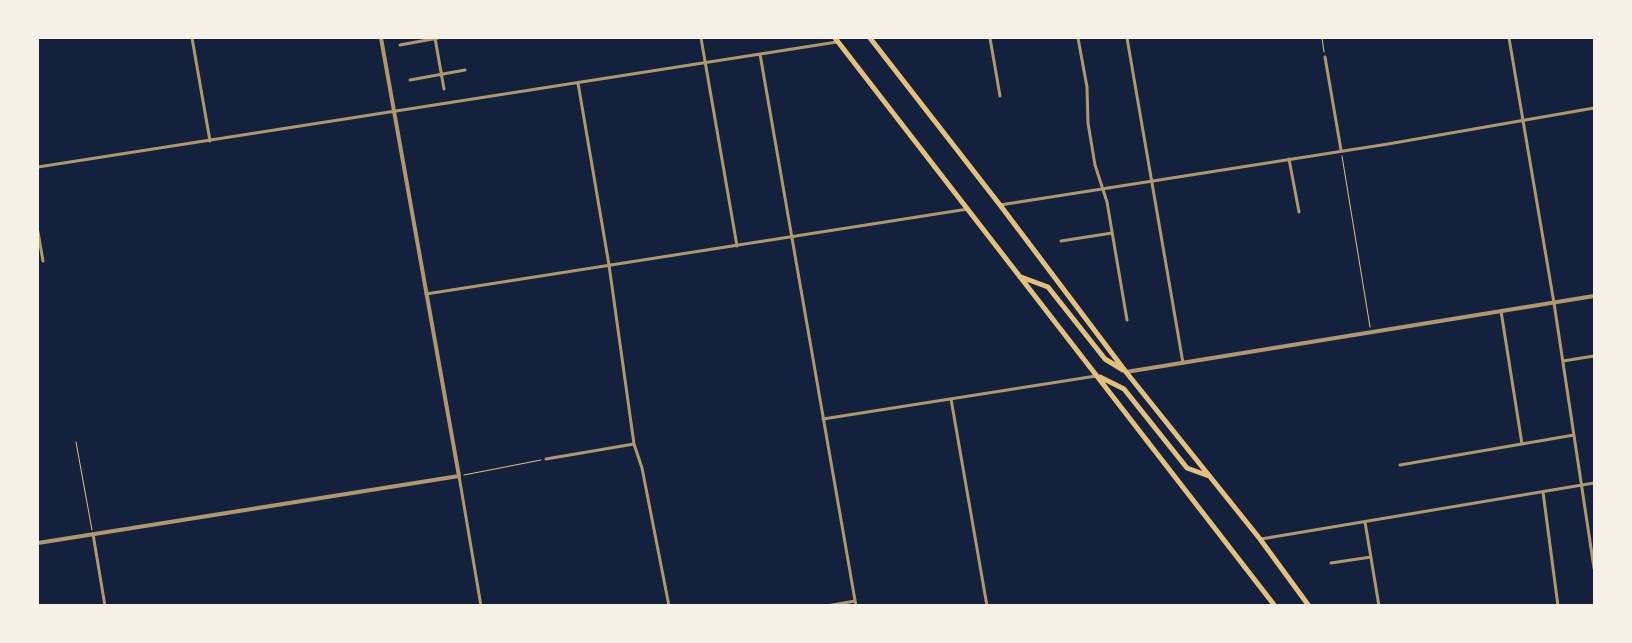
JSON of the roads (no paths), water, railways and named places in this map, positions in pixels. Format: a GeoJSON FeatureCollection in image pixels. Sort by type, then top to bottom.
{"type":"FeatureCollection","features":[{"type":"Feature","properties":{"kind":"highway"},"geometry":{"type":"LineString","coordinates":[[870,38],[1000,204],[1126,372],[1260,539],[1309,606]]}},
{"type":"Feature","properties":{"kind":"highway"},"geometry":{"type":"LineString","coordinates":[[836,40],[1275,606]]}},
{"type":"Feature","properties":{"kind":"highway"},"geometry":{"type":"LineString","coordinates":[[1020,277],[1048,287],[1105,359],[1126,372]]}},
{"type":"Feature","properties":{"kind":"highway"},"geometry":{"type":"LineString","coordinates":[[1097,376],[1124,389],[1187,468],[1210,476]]}},
{"type":"Feature","properties":{"kind":"street"},"geometry":{"type":"LineString","coordinates":[[192,38],[210,141]]}},
{"type":"Feature","properties":{"kind":"street"},"geometry":{"type":"LineString","coordinates":[[381,38],[481,606]]}},
{"type":"Feature","properties":{"kind":"street"},"geometry":{"type":"LineString","coordinates":[[400,45],[436,38],[444,88]]}},
{"type":"Feature","properties":{"kind":"street"},"geometry":{"type":"LineString","coordinates":[[700,38],[736,246]]}},
{"type":"Feature","properties":{"kind":"street"},"geometry":{"type":"LineString","coordinates":[[990,38],[1000,96]]}},
{"type":"Feature","properties":{"kind":"street"},"geometry":{"type":"LineString","coordinates":[[1078,38],[1088,95],[1088,122],[1095,165],[1103,188],[1127,320]]}},
{"type":"Feature","properties":{"kind":"street"},"geometry":{"type":"LineString","coordinates":[[1127,38],[1182,363]]}},
{"type":"Feature","properties":{"kind":"street"},"geometry":{"type":"LineString","coordinates":[[1509,38],[1554,303],[1594,568]]}},
{"type":"Feature","properties":{"kind":"street"},"geometry":{"type":"LineString","coordinates":[[38,167],[704,63],[836,40]]}},
{"type":"Feature","properties":{"kind":"street"},"geometry":{"type":"LineString","coordinates":[[760,54],[855,603],[827,606]]}},
{"type":"Feature","properties":{"kind":"street"},"geometry":{"type":"LineString","coordinates":[[1325,58],[1341,150]]}},
{"type":"Feature","properties":{"kind":"street"},"geometry":{"type":"LineString","coordinates":[[410,80],[465,70]]}},
{"type":"Feature","properties":{"kind":"street"},"geometry":{"type":"LineString","coordinates":[[578,83],[609,265],[634,444],[642,468],[669,606]]}},
{"type":"Feature","properties":{"kind":"street"},"geometry":{"type":"LineString","coordinates":[[1000,204],[1388,144],[1522,119],[1594,108]]}},
{"type":"Feature","properties":{"kind":"street"},"geometry":{"type":"LineString","coordinates":[[1289,159],[1299,212]]}},
{"type":"Feature","properties":{"kind":"street"},"geometry":{"type":"LineString","coordinates":[[426,294],[968,209]]}},
{"type":"Feature","properties":{"kind":"street"},"geometry":{"type":"LineString","coordinates":[[38,232],[43,261]]}},
{"type":"Feature","properties":{"kind":"street"},"geometry":{"type":"LineString","coordinates":[[1061,242],[1112,233]]}},
{"type":"Feature","properties":{"kind":"street"},"geometry":{"type":"LineString","coordinates":[[1126,372],[1594,296]]}},
{"type":"Feature","properties":{"kind":"street"},"geometry":{"type":"LineString","coordinates":[[1501,311],[1522,444]]}},
{"type":"Feature","properties":{"kind":"street"},"geometry":{"type":"LineString","coordinates":[[1563,361],[1594,356]]}},
{"type":"Feature","properties":{"kind":"street"},"geometry":{"type":"LineString","coordinates":[[823,419],[1097,376]]}},
{"type":"Feature","properties":{"kind":"street"},"geometry":{"type":"LineString","coordinates":[[951,399],[987,606]]}},
{"type":"Feature","properties":{"kind":"street"},"geometry":{"type":"LineString","coordinates":[[1400,464],[1574,435]]}},
{"type":"Feature","properties":{"kind":"street"},"geometry":{"type":"LineString","coordinates":[[546,459],[634,444]]}},
{"type":"Feature","properties":{"kind":"street"},"geometry":{"type":"LineString","coordinates":[[38,543],[459,476]]}},
{"type":"Feature","properties":{"kind":"street"},"geometry":{"type":"LineString","coordinates":[[1260,539],[1594,483]]}},
{"type":"Feature","properties":{"kind":"street"},"geometry":{"type":"LineString","coordinates":[[1543,492],[1558,606]]}},
{"type":"Feature","properties":{"kind":"street"},"geometry":{"type":"LineString","coordinates":[[1364,522],[1379,606]]}},
{"type":"Feature","properties":{"kind":"street"},"geometry":{"type":"LineString","coordinates":[[93,534],[105,606]]}},
{"type":"Feature","properties":{"kind":"street"},"geometry":{"type":"LineString","coordinates":[[1331,563],[1371,557]]}}]}
